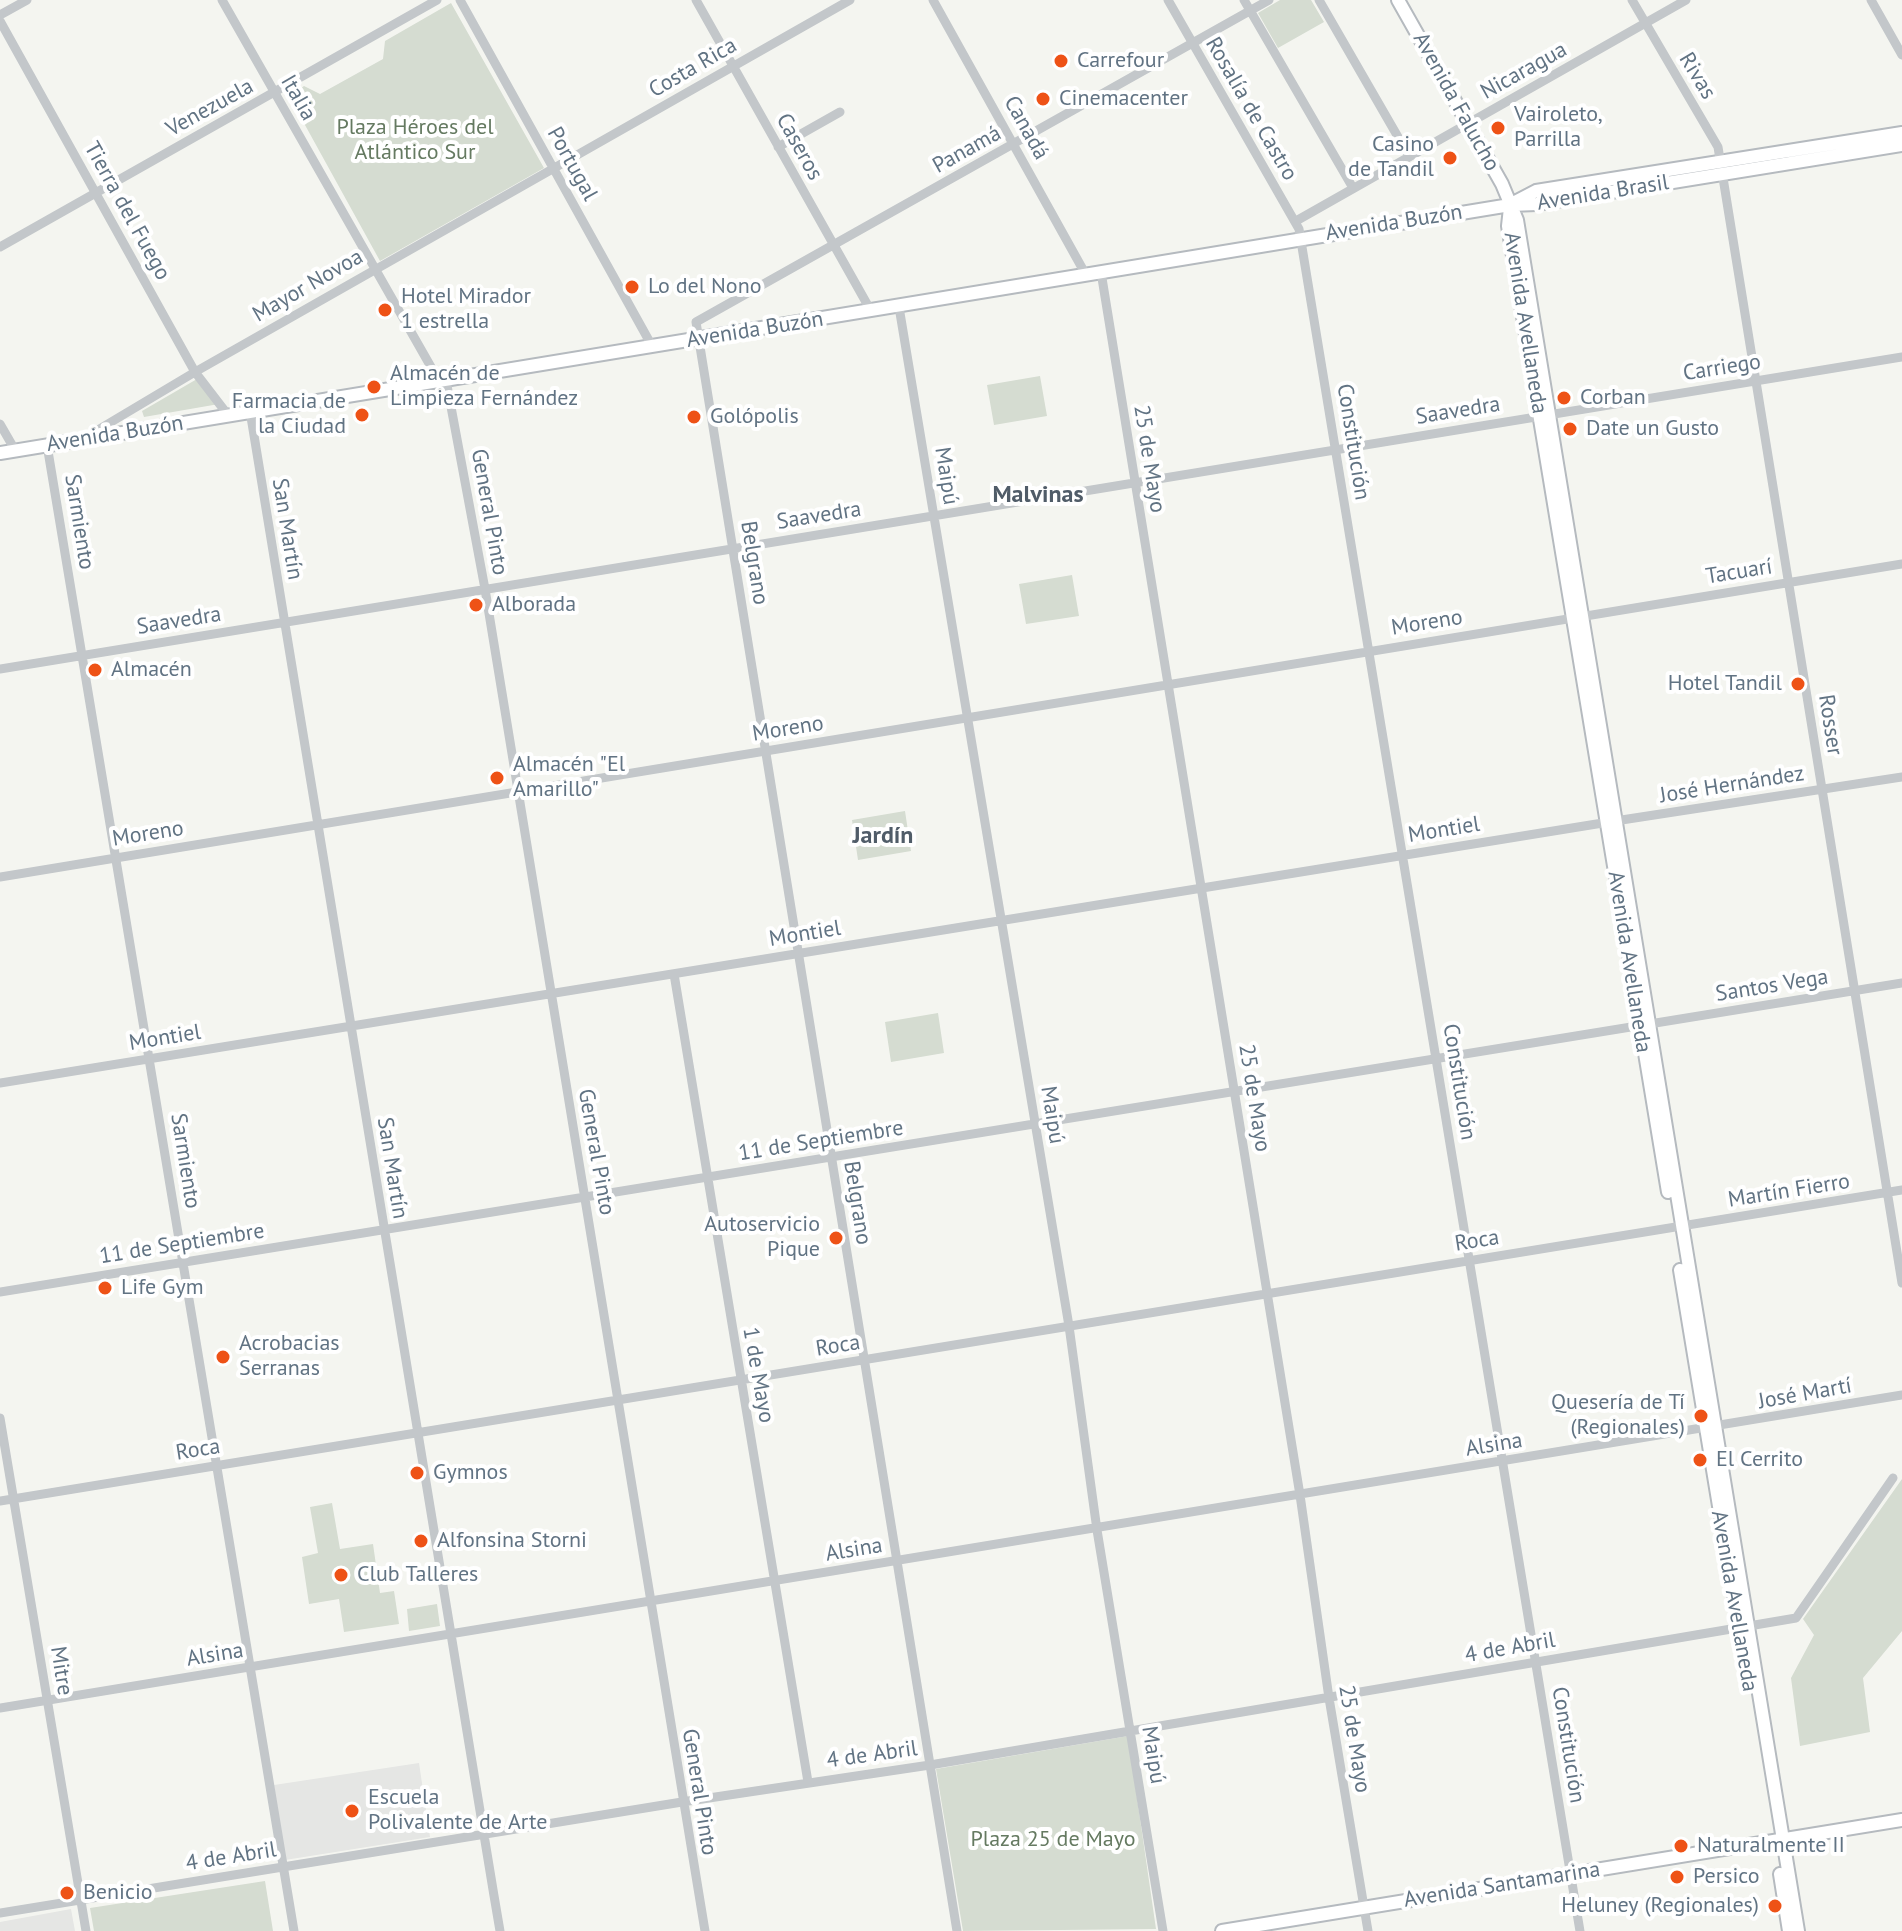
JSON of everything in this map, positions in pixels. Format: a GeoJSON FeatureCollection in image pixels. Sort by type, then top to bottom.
{"type":"FeatureCollection","features":[{"type":"Feature","properties":{"kind":"main road","name":"Avenida Falucho"},"geometry":{"type":"LineString","coordinates":[[1398,0],[1502,184],[1510,205]]}},
{"type":"Feature","properties":{"kind":"main road","name":"Avenida Brasil"},"geometry":{"type":"LineString","coordinates":[[1510,205],[1537,204],[1902,133]]}},
{"type":"Feature","properties":{"kind":"main road","name":"Avenida Brasil"},"geometry":{"type":"LineString","coordinates":[[1720,167],[1902,145]]}},
{"type":"Feature","properties":{"kind":"main road","name":"Avenida Buzón"},"geometry":{"type":"LineString","coordinates":[[0,453],[1510,205]]}},
{"type":"Feature","properties":{"kind":"main road","name":"Avenida Avellaneda"},"geometry":{"type":"LineString","coordinates":[[1510,205],[1508,226],[1544,416],[1678,1227],[1778,1841],[1789,1931]]}},
{"type":"Feature","properties":{"kind":"main road","name":"Avenida Santamarina"},"geometry":{"type":"LineString","coordinates":[[1222,1931],[1902,1820]]}},
{"type":"Feature","properties":{"kind":"main road","name":"Avenida Avellaneda"},"geometry":{"type":"LineString","coordinates":[[1778,1841],[1798,1931]]}},
{"type":"Feature","properties":{"kind":"street"},"geometry":{"type":"LineString","coordinates":[[0,15],[27,0]]}},
{"type":"Feature","properties":{"kind":"street","name":"Italia"},"geometry":{"type":"LineString","coordinates":[[222,0],[375,270],[443,380]]}},
{"type":"Feature","properties":{"kind":"street","name":"Venezuela"},"geometry":{"type":"LineString","coordinates":[[0,247],[437,0]]}},
{"type":"Feature","properties":{"kind":"street","name":"Portugal"},"geometry":{"type":"LineString","coordinates":[[460,0],[652,346]]}},
{"type":"Feature","properties":{"kind":"street","name":"Caseros"},"geometry":{"type":"LineString","coordinates":[[696,0],[871,311]]}},
{"type":"Feature","properties":{"kind":"street","name":"Costa Rica"},"geometry":{"type":"LineString","coordinates":[[554,168],[850,0]]}},
{"type":"Feature","properties":{"kind":"street","name":"Canadá"},"geometry":{"type":"LineString","coordinates":[[933,0],[1086,275]]}},
{"type":"Feature","properties":{"kind":"street","name":"Rosalía de Castro"},"geometry":{"type":"LineString","coordinates":[[1168,0],[1296,221],[1301,238]]}},
{"type":"Feature","properties":{"kind":"street"},"geometry":{"type":"LineString","coordinates":[[1244,0],[1353,188]]}},
{"type":"Feature","properties":{"kind":"street","name":"Panamá"},"geometry":{"type":"LineString","coordinates":[[699,339],[696,322],[1269,0]]}},
{"type":"Feature","properties":{"kind":"street"},"geometry":{"type":"LineString","coordinates":[[1319,0],[1409,156]]}},
{"type":"Feature","properties":{"kind":"street","name":"Rivas"},"geometry":{"type":"LineString","coordinates":[[1632,0],[1716,143],[1720,167]]}},
{"type":"Feature","properties":{"kind":"street","name":"Nicaragua"},"geometry":{"type":"LineString","coordinates":[[1296,221],[1686,0]]}},
{"type":"Feature","properties":{"kind":"street"},"geometry":{"type":"LineString","coordinates":[[1871,0],[1902,55]]}},
{"type":"Feature","properties":{"kind":"street","name":"Tierra del Fuego"},"geometry":{"type":"LineString","coordinates":[[0,21],[195,372],[228,415]]}},
{"type":"Feature","properties":{"kind":"street"},"geometry":{"type":"LineString","coordinates":[[778,147],[840,112]]}},
{"type":"Feature","properties":{"kind":"street","name":"Rosser"},"geometry":{"type":"LineString","coordinates":[[1720,167],[1902,1283]]}},
{"type":"Feature","properties":{"kind":"street","name":"Mayor Novoa"},"geometry":{"type":"LineString","coordinates":[[82,439],[554,168]]}},
{"type":"Feature","properties":{"kind":"street","name":"Constitución"},"geometry":{"type":"LineString","coordinates":[[1301,238],[1580,1931]]}},
{"type":"Feature","properties":{"kind":"street","name":"25 de Mayo"},"geometry":{"type":"LineString","coordinates":[[1101,272],[1268,1294],[1368,1931]]}},
{"type":"Feature","properties":{"kind":"street","name":"Maipú"},"geometry":{"type":"LineString","coordinates":[[899,307],[1069,1326],[1097,1530],[1163,1931]]}},
{"type":"Feature","properties":{"kind":"street","name":"Belgrano"},"geometry":{"type":"LineString","coordinates":[[699,339],[957,1931]]}},
{"type":"Feature","properties":{"kind":"street","name":"Carriego"},"geometry":{"type":"LineString","coordinates":[[1544,416],[1902,357]]}},
{"type":"Feature","properties":{"kind":"street","name":"General Pinto"},"geometry":{"type":"LineString","coordinates":[[443,380],[485,589],[705,1931]]}},
{"type":"Feature","properties":{"kind":"street","name":"San Martín"},"geometry":{"type":"LineString","coordinates":[[250,411],[449,1636],[500,1931]]}},
{"type":"Feature","properties":{"kind":"street","name":"Saavedra"},"geometry":{"type":"LineString","coordinates":[[0,669],[1544,416]]}},
{"type":"Feature","properties":{"kind":"street"},"geometry":{"type":"LineString","coordinates":[[0,424],[15,450]]}},
{"type":"Feature","properties":{"kind":"street","name":"Sarmiento"},"geometry":{"type":"LineString","coordinates":[[47,445],[294,1931]]}},
{"type":"Feature","properties":{"kind":"street","name":"Tacuarí"},"geometry":{"type":"LineString","coordinates":[[1577,616],[1902,564]]}},
{"type":"Feature","properties":{"kind":"street","name":"Moreno"},"geometry":{"type":"LineString","coordinates":[[0,877],[1577,616]]}},
{"type":"Feature","properties":{"kind":"street","name":"José Hernández"},"geometry":{"type":"LineString","coordinates":[[1611,821],[1902,777]]}},
{"type":"Feature","properties":{"kind":"street","name":"Montiel"},"geometry":{"type":"LineString","coordinates":[[0,1083],[1611,821]]}},
{"type":"Feature","properties":{"kind":"street","name":"1 de Mayo"},"geometry":{"type":"LineString","coordinates":[[674,974],[808,1782]]}},
{"type":"Feature","properties":{"kind":"street","name":"Santos Vega"},"geometry":{"type":"LineString","coordinates":[[1644,1025],[1902,983]]}},
{"type":"Feature","properties":{"kind":"street","name":"11 de Septiembre"},"geometry":{"type":"LineString","coordinates":[[0,1292],[1644,1025]]}},
{"type":"Feature","properties":{"kind":"street","name":"Martín Fierro"},"geometry":{"type":"LineString","coordinates":[[1678,1227],[1902,1190]]}},
{"type":"Feature","properties":{"kind":"street","name":"Roca"},"geometry":{"type":"LineString","coordinates":[[0,1501],[1678,1227]]}},
{"type":"Feature","properties":{"kind":"street","name":"José Martí"},"geometry":{"type":"LineString","coordinates":[[1710,1428],[1902,1395]]}},
{"type":"Feature","properties":{"kind":"street","name":"Mitre"},"geometry":{"type":"LineString","coordinates":[[0,1418],[86,1931]]}},
{"type":"Feature","properties":{"kind":"street","name":"Alsina"},"geometry":{"type":"LineString","coordinates":[[0,1708],[1710,1428]]}},
{"type":"Feature","properties":{"kind":"street","name":"4 de Abril"},"geometry":{"type":"LineString","coordinates":[[0,1913],[682,1802],[930,1765],[1796,1618],[1893,1478]]}},
{"type":"Feature","properties":{"kind":"shaded area","name":"Escuela Polivalente de Arte"},"geometry":{"type":"Polygon","coordinates":[[[419,1763],[430,1837],[285,1860],[274,1785],[419,1763]]]}},
{"type":"Feature","properties":{"kind":"shaded area"},"geometry":{"type":"Polygon","coordinates":[[[71,1909],[75,1931],[0,1931],[0,1922],[71,1909]]]}},
{"type":"Feature","properties":{"kind":"green space"},"geometry":{"type":"Polygon","coordinates":[[[1280,0],[1311,0],[1324,22],[1278,48],[1258,13],[1280,0]]]}},
{"type":"Feature","properties":{"kind":"green space","name":"Plaza Héroes del Atlántico Sur"},"geometry":{"type":"Polygon","coordinates":[[[451,3],[544,168],[380,261],[289,96],[304,86],[320,94],[383,59],[385,41],[451,3]]]}},
{"type":"Feature","properties":{"kind":"green space"},"geometry":{"type":"Polygon","coordinates":[[[1040,376],[1047,416],[994,425],[987,385],[1040,376]]]}},
{"type":"Feature","properties":{"kind":"green space"},"geometry":{"type":"Polygon","coordinates":[[[197,379],[219,404],[144,417],[142,411],[197,379]]]}},
{"type":"Feature","properties":{"kind":"green space"},"geometry":{"type":"Polygon","coordinates":[[[1072,575],[1079,616],[1026,624],[1019,584],[1072,575]]]}},
{"type":"Feature","properties":{"kind":"green space"},"geometry":{"type":"Polygon","coordinates":[[[905,811],[911,851],[858,860],[852,820],[905,811]]]}},
{"type":"Feature","properties":{"kind":"green space"},"geometry":{"type":"Polygon","coordinates":[[[938,1013],[944,1053],[891,1062],[885,1022],[938,1013]]]}},
{"type":"Feature","properties":{"kind":"green space"},"geometry":{"type":"Polygon","coordinates":[[[1902,1479],[1902,1631],[1863,1678],[1870,1732],[1800,1746],[1791,1678],[1814,1635],[1803,1619],[1902,1479]]]}},
{"type":"Feature","properties":{"kind":"green space"},"geometry":{"type":"Polygon","coordinates":[[[332,1503],[340,1549],[373,1544],[380,1593],[394,1591],[399,1624],[344,1632],[339,1599],[309,1604],[302,1557],[318,1553],[310,1507],[332,1503]]]}},
{"type":"Feature","properties":{"kind":"green space"},"geometry":{"type":"Polygon","coordinates":[[[437,1604],[440,1626],[409,1631],[407,1609],[437,1604]]]}},
{"type":"Feature","properties":{"kind":"green space","name":"Plaza 25 de Mayo"},"geometry":{"type":"Polygon","coordinates":[[[1128,1736],[1156,1929],[963,1931],[936,1769],[1128,1736]]]}},
{"type":"Feature","properties":{"kind":"green space"},"geometry":{"type":"Polygon","coordinates":[[[265,1881],[273,1931],[94,1931],[90,1908],[265,1881]]]}},
{"type":"Feature","properties":{"kind":"place","name":"Carrefour"},"geometry":{"type":"Point","coordinates":[1061,61]}},
{"type":"Feature","properties":{"kind":"place","name":"Cinemacenter"},"geometry":{"type":"Point","coordinates":[1043,99]}},
{"type":"Feature","properties":{"kind":"place","name":"Vairoleto, Parrilla"},"geometry":{"type":"Point","coordinates":[1498,128]}},
{"type":"Feature","properties":{"kind":"place","name":"Casino de Tandil"},"geometry":{"type":"Point","coordinates":[1450,158]}},
{"type":"Feature","properties":{"kind":"place","name":"Lo del Nono"},"geometry":{"type":"Point","coordinates":[632,287]}},
{"type":"Feature","properties":{"kind":"place","name":"Hotel Mirador 1 estrella"},"geometry":{"type":"Point","coordinates":[385,310]}},
{"type":"Feature","properties":{"kind":"place","name":"Almacén de Limpieza Fernández"},"geometry":{"type":"Point","coordinates":[374,387]}},
{"type":"Feature","properties":{"kind":"place","name":"Corban"},"geometry":{"type":"Point","coordinates":[1564,398]}},
{"type":"Feature","properties":{"kind":"place","name":"Farmacia de la Ciudad"},"geometry":{"type":"Point","coordinates":[362,415]}},
{"type":"Feature","properties":{"kind":"place","name":"Golópolis"},"geometry":{"type":"Point","coordinates":[694,417]}},
{"type":"Feature","properties":{"kind":"place","name":"Date un Gusto"},"geometry":{"type":"Point","coordinates":[1570,429]}},
{"type":"Feature","properties":{"kind":"place","name":"Alborada"},"geometry":{"type":"Point","coordinates":[476,605]}},
{"type":"Feature","properties":{"kind":"place","name":"Almacén"},"geometry":{"type":"Point","coordinates":[95,670]}},
{"type":"Feature","properties":{"kind":"place","name":"Hotel Tandil"},"geometry":{"type":"Point","coordinates":[1798,684]}},
{"type":"Feature","properties":{"kind":"place","name":"Almacén \"El Amarillo\""},"geometry":{"type":"Point","coordinates":[497,778]}},
{"type":"Feature","properties":{"kind":"place","name":"Autoservicio Pique"},"geometry":{"type":"Point","coordinates":[836,1238]}},
{"type":"Feature","properties":{"kind":"place","name":"Life Gym"},"geometry":{"type":"Point","coordinates":[105,1288]}},
{"type":"Feature","properties":{"kind":"place","name":"Acrobacias Serranas"},"geometry":{"type":"Point","coordinates":[223,1357]}},
{"type":"Feature","properties":{"kind":"place","name":"Quesería de Tí (Regionales)"},"geometry":{"type":"Point","coordinates":[1701,1416]}},
{"type":"Feature","properties":{"kind":"place","name":"El Cerrito"},"geometry":{"type":"Point","coordinates":[1700,1460]}},
{"type":"Feature","properties":{"kind":"place","name":"Gymnos"},"geometry":{"type":"Point","coordinates":[417,1473]}},
{"type":"Feature","properties":{"kind":"place","name":"Alfonsina Storni"},"geometry":{"type":"Point","coordinates":[421,1541]}},
{"type":"Feature","properties":{"kind":"place","name":"Club Talleres"},"geometry":{"type":"Point","coordinates":[341,1575]}},
{"type":"Feature","properties":{"kind":"place","name":"Escuela Polivalente de Arte"},"geometry":{"type":"Point","coordinates":[352,1811]}},
{"type":"Feature","properties":{"kind":"place","name":"Naturalmente II"},"geometry":{"type":"Point","coordinates":[1681,1846]}},
{"type":"Feature","properties":{"kind":"place","name":"Persico"},"geometry":{"type":"Point","coordinates":[1677,1877]}},
{"type":"Feature","properties":{"kind":"place","name":"Benicio"},"geometry":{"type":"Point","coordinates":[67,1893]}},
{"type":"Feature","properties":{"kind":"place","name":"Heluney (Regionales)"},"geometry":{"type":"Point","coordinates":[1775,1906]}},
{"type":"Feature","properties":{"kind":"district","name":"Malvinas"},"geometry":{"type":"Point","coordinates":[1038,495]}},
{"type":"Feature","properties":{"kind":"district","name":"Jardín"},"geometry":{"type":"Point","coordinates":[883,836]}}]}
